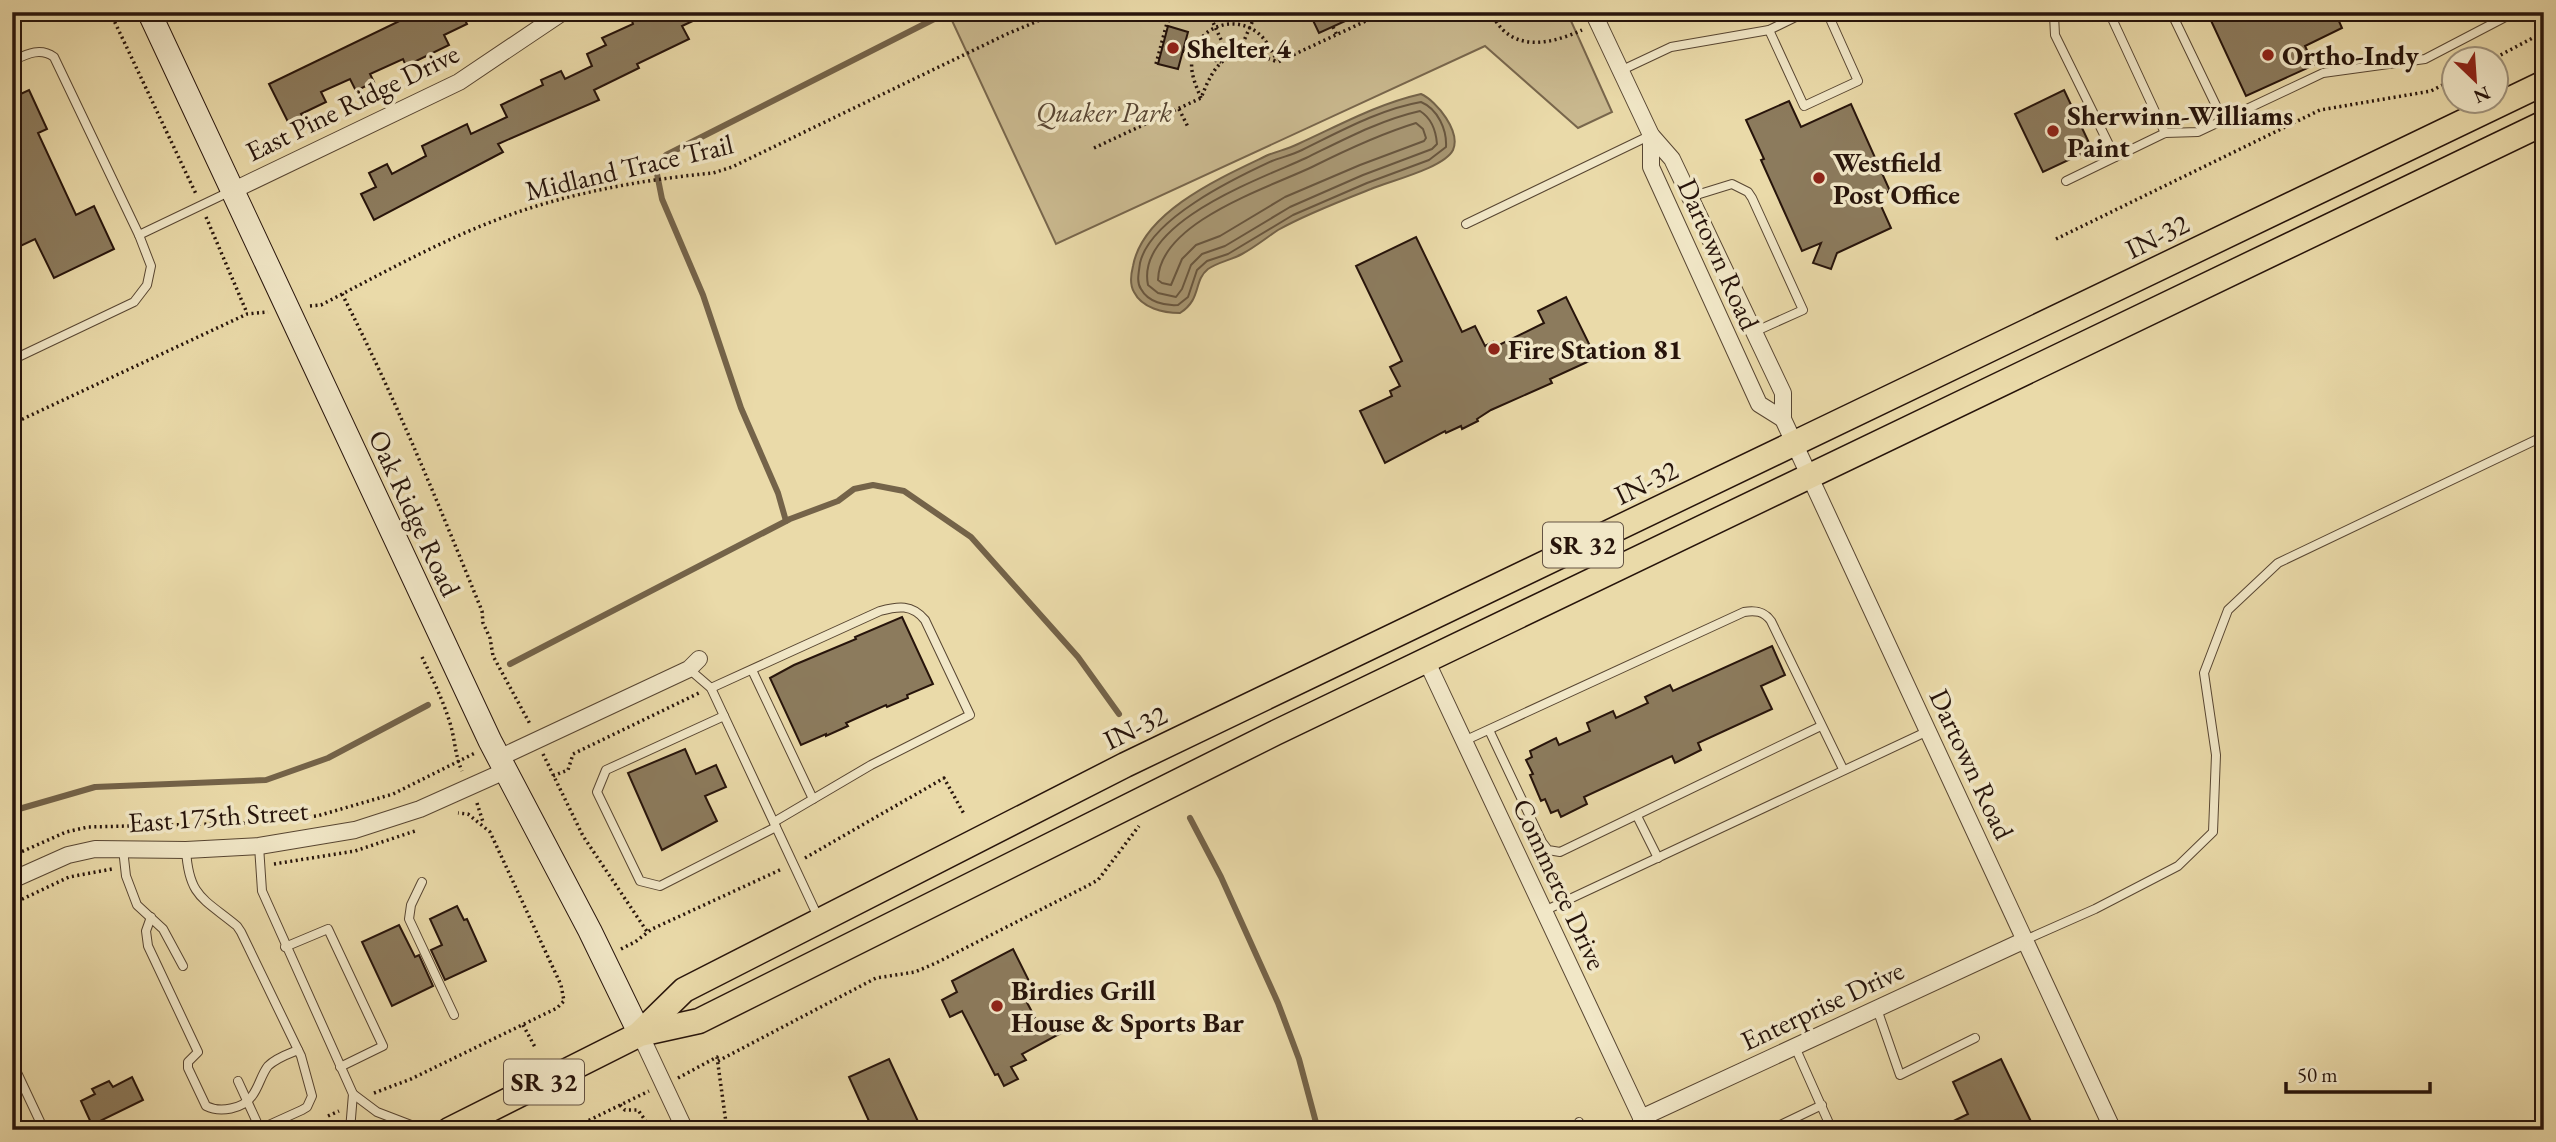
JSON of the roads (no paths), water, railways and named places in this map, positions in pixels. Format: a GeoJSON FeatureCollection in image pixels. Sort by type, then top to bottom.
{"type":"FeatureCollection","features":[{"type":"Feature","properties":{"kind":"main road","name":"IN-32"},"geometry":{"type":"LineString","coordinates":[[640,1034],[684,990],[1125,765],[2544,83]]}},
{"type":"Feature","properties":{"kind":"main road","name":"IN-32"},"geometry":{"type":"LineString","coordinates":[[449,1130],[640,1034],[699,1021],[1127,805],[2544,123]]}},
{"type":"Feature","properties":{"kind":"street","name":"Oak Ridge Road"},"geometry":{"type":"LineString","coordinates":[[149,12],[499,758],[590,931],[640,1034]]}},
{"type":"Feature","properties":{"kind":"street","name":"East Pine Ridge Drive"},"geometry":{"type":"LineString","coordinates":[[232,191],[459,82],[564,12]]}},
{"type":"Feature","properties":{"kind":"street","name":"Dartown Road"},"geometry":{"type":"LineString","coordinates":[[1596,18],[1651,135],[1672,159],[1783,393],[1783,419],[2113,1130]]}},
{"type":"Feature","properties":{"kind":"street","name":"Dartown Road"},"geometry":{"type":"LineString","coordinates":[[1651,135],[1651,167],[1730,343],[1759,404],[1783,419]]}},
{"type":"Feature","properties":{"kind":"street","name":"Commerce Drive"},"geometry":{"type":"LineString","coordinates":[[1426,660],[1644,1124]]}},
{"type":"Feature","properties":{"kind":"street","name":"East 175th Street"},"geometry":{"type":"LineString","coordinates":[[12,880],[68,855],[95,849],[186,850],[259,846],[355,830],[420,809],[499,758],[694,664]]}},
{"type":"Feature","properties":{"kind":"street","name":"Enterprise Drive"},"geometry":{"type":"LineString","coordinates":[[1644,1124],[1795,1047],[2025,940]]}},
{"type":"Feature","properties":{"kind":"street"},"geometry":{"type":"LineString","coordinates":[[640,1034],[685,1130]]}},
{"type":"Feature","properties":{"kind":"lane"},"geometry":{"type":"LineString","coordinates":[[1620,71],[1671,47],[1769,30],[1806,12]]}},
{"type":"Feature","properties":{"kind":"lane"},"geometry":{"type":"LineString","coordinates":[[1769,30],[1804,106],[1858,81],[1827,12]]}},
{"type":"Feature","properties":{"kind":"lane"},"geometry":{"type":"LineString","coordinates":[[2060,12],[2054,15],[2055,35],[2115,157]]}},
{"type":"Feature","properties":{"kind":"lane"},"geometry":{"type":"LineString","coordinates":[[2109,12],[2165,132]]}},
{"type":"Feature","properties":{"kind":"lane"},"geometry":{"type":"LineString","coordinates":[[2171,12],[2223,120]]}},
{"type":"Feature","properties":{"kind":"lane"},"geometry":{"type":"LineString","coordinates":[[2066,181],[2165,132],[2198,132],[2323,73],[2426,59],[2513,13]]}},
{"type":"Feature","properties":{"kind":"lane"},"geometry":{"type":"LineString","coordinates":[[12,61],[31,52],[46,51],[54,57],[139,235],[151,266],[147,285],[134,302],[12,360]]}},
{"type":"Feature","properties":{"kind":"lane"},"geometry":{"type":"LineString","coordinates":[[1466,224],[1651,135]]}},
{"type":"Feature","properties":{"kind":"lane"},"geometry":{"type":"LineString","coordinates":[[1690,197],[1732,184],[1748,192],[1803,310],[1754,332]]}},
{"type":"Feature","properties":{"kind":"lane"},"geometry":{"type":"LineString","coordinates":[[139,235],[232,191]]}},
{"type":"Feature","properties":{"kind":"lane"},"geometry":{"type":"LineString","coordinates":[[2025,940],[2095,909],[2178,866],[2213,832],[2216,755],[2204,673],[2228,610],[2278,563],[2544,436]]}},
{"type":"Feature","properties":{"kind":"lane"},"geometry":{"type":"LineString","coordinates":[[711,688],[880,611],[905,607],[918,611],[925,620],[970,715],[881,760],[813,799],[775,825],[660,886],[640,881],[597,792],[606,770],[724,716]]}},
{"type":"Feature","properties":{"kind":"lane"},"geometry":{"type":"LineString","coordinates":[[1464,741],[1753,610],[1764,614],[1771,621],[1843,769]]}},
{"type":"Feature","properties":{"kind":"lane"},"geometry":{"type":"LineString","coordinates":[[694,664],[711,688],[820,921]]}},
{"type":"Feature","properties":{"kind":"lane"},"geometry":{"type":"LineString","coordinates":[[752,670],[813,799]]}},
{"type":"Feature","properties":{"kind":"lane"},"geometry":{"type":"LineString","coordinates":[[1489,730],[1542,842],[1548,850],[1560,852],[1822,726]]}},
{"type":"Feature","properties":{"kind":"lane"},"geometry":{"type":"LineString","coordinates":[[1544,911],[1928,731]]}},
{"type":"Feature","properties":{"kind":"lane"},"geometry":{"type":"LineString","coordinates":[[1637,816],[1658,858]]}},
{"type":"Feature","properties":{"kind":"lane"},"geometry":{"type":"LineString","coordinates":[[259,846],[261,891],[353,1094],[350,1130]]}},
{"type":"Feature","properties":{"kind":"lane"},"geometry":{"type":"LineString","coordinates":[[123,849],[125,867],[137,905],[163,929],[183,966]]}},
{"type":"Feature","properties":{"kind":"lane"},"geometry":{"type":"LineString","coordinates":[[186,850],[188,873],[194,889],[237,926],[298,1050],[312,1096],[307,1107],[260,1129],[238,1081]]}},
{"type":"Feature","properties":{"kind":"lane"},"geometry":{"type":"LineString","coordinates":[[422,882],[411,905],[409,919],[454,1015]]}},
{"type":"Feature","properties":{"kind":"lane"},"geometry":{"type":"LineString","coordinates":[[151,916],[146,931],[148,946],[198,1052],[188,1062],[188,1068],[204,1102],[214,1110],[222,1111],[247,1101],[274,1061],[298,1050]]}},
{"type":"Feature","properties":{"kind":"lane"},"geometry":{"type":"LineString","coordinates":[[285,947],[328,929],[383,1046],[340,1067]]}},
{"type":"Feature","properties":{"kind":"lane"},"geometry":{"type":"LineString","coordinates":[[1877,1009],[1900,1075],[1975,1038]]}},
{"type":"Feature","properties":{"kind":"lane"},"geometry":{"type":"LineString","coordinates":[[1795,1047],[1832,1130]]}},
{"type":"Feature","properties":{"kind":"lane"},"geometry":{"type":"LineString","coordinates":[[12,1062],[44,1130]]}},
{"type":"Feature","properties":{"kind":"lane"},"geometry":{"type":"LineString","coordinates":[[353,1094],[377,1112],[424,1130]]}},
{"type":"Feature","properties":{"kind":"lane"},"geometry":{"type":"LineString","coordinates":[[1770,1130],[1822,1105]]}},
{"type":"Feature","properties":{"kind":"water"},"geometry":{"type":"Polygon","coordinates":[[[1421,94],[1434,103],[1451,126],[1455,143],[1448,157],[1428,168],[1300,219],[1242,254],[1208,269],[1200,279],[1192,302],[1180,313],[1154,309],[1142,302],[1132,289],[1133,266],[1140,246],[1152,229],[1187,198],[1268,155],[1294,146],[1373,109],[1421,94]]]}},
{"type":"Feature","properties":{"kind":"waterway"},"geometry":{"type":"LineString","coordinates":[[786,521],[778,493],[741,408],[703,295],[662,199],[656,169],[666,155],[948,12]]}},
{"type":"Feature","properties":{"kind":"waterway"},"geometry":{"type":"LineString","coordinates":[[510,664],[790,519],[838,501],[854,489],[873,485],[904,491],[971,537],[1078,657],[1119,714]]}},
{"type":"Feature","properties":{"kind":"waterway"},"geometry":{"type":"LineString","coordinates":[[12,811],[95,787],[266,780],[328,758],[428,705]]}},
{"type":"Feature","properties":{"kind":"waterway"},"geometry":{"type":"LineString","coordinates":[[1190,818],[1221,877],[1278,1003],[1299,1059],[1318,1130]]}},
{"type":"Feature","properties":{"kind":"place","name":"Shelter 4"},"geometry":{"type":"Point","coordinates":[1173,48]}},
{"type":"Feature","properties":{"kind":"place","name":"Ortho-Indy"},"geometry":{"type":"Point","coordinates":[2268,55]}},
{"type":"Feature","properties":{"kind":"place","name":"Sherwinn-Williams Paint"},"geometry":{"type":"Point","coordinates":[2053,131]}},
{"type":"Feature","properties":{"kind":"place","name":"Westfield Post Office"},"geometry":{"type":"Point","coordinates":[1819,178]}},
{"type":"Feature","properties":{"kind":"place","name":"Fire Station 81"},"geometry":{"type":"Point","coordinates":[1494,349]}},
{"type":"Feature","properties":{"kind":"place","name":"Birdies Grill House & Sports Bar"},"geometry":{"type":"Point","coordinates":[997,1006]}},
{"type":"Feature","properties":{"kind":"park label","name":"Quaker Park"},"geometry":{"type":"Point","coordinates":[1104,112]}}]}
